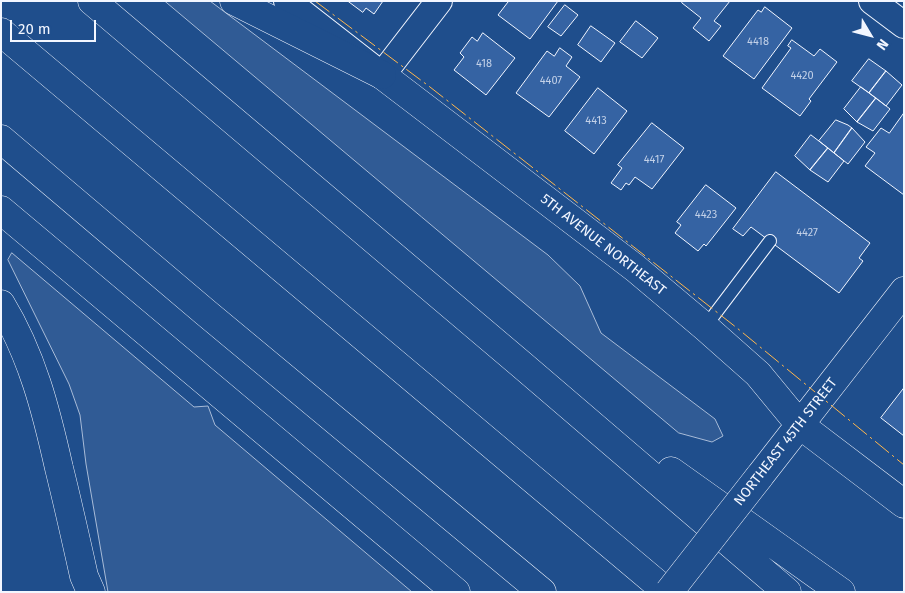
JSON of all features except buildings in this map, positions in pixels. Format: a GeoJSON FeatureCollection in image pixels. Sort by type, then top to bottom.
{"type":"FeatureCollection","features":[{"type":"Feature","properties":{"kind":"main road"},"geometry":{"type":"LineString","coordinates":[[92,1],[787,592]]}},
{"type":"Feature","properties":{"kind":"main road"},"geometry":{"type":"LineString","coordinates":[[234,1],[382,75]]}},
{"type":"Feature","properties":{"kind":"main road"},"geometry":{"type":"LineString","coordinates":[[1,32],[668,592]]}},
{"type":"Feature","properties":{"kind":"main road","name":"5TH AVENUE NORTHEAST"},"geometry":{"type":"LineString","coordinates":[[382,75],[635,268],[758,374],[800,425],[904,504]]}},
{"type":"Feature","properties":{"kind":"main road"},"geometry":{"type":"LineString","coordinates":[[1,139],[205,312],[542,592]]}},
{"type":"Feature","properties":{"kind":"main road"},"geometry":{"type":"LineString","coordinates":[[1,210],[456,592]]}},
{"type":"Feature","properties":{"kind":"main road","name":"NORTHEAST 45TH STREET"},"geometry":{"type":"LineString","coordinates":[[668,592],[904,292]]}},
{"type":"Feature","properties":{"kind":"main road"},"geometry":{"type":"LineString","coordinates":[[1,304],[32,366],[41,394],[87,587]]}},
{"type":"Feature","properties":{"kind":"main road"},"geometry":{"type":"LineString","coordinates":[[522,365],[841,592]]}},
{"type":"Feature","properties":{"kind":"street","name":"5TH AVENUE NORTHEAST"},"geometry":{"type":"LineString","coordinates":[[287,1],[382,75]]}},
{"type":"Feature","properties":{"kind":"street"},"geometry":{"type":"LineString","coordinates":[[382,75],[439,1]]}},
{"type":"Feature","properties":{"kind":"street"},"geometry":{"type":"LineString","coordinates":[[872,1],[904,25]]}},
{"type":"Feature","properties":{"kind":"lane"},"geometry":{"type":"LineString","coordinates":[[705,327],[770,241]]}},
{"type":"Feature","properties":{"kind":"shaded area"},"geometry":{"type":"Polygon","coordinates":[[[165,1],[210,1],[548,255],[580,286],[601,333],[715,419],[723,436],[712,442],[679,433],[165,1]]]}},
{"type":"Feature","properties":{"kind":"shaded area"},"geometry":{"type":"Polygon","coordinates":[[[12,253],[194,407],[208,406],[215,425],[412,592],[108,592],[86,464],[80,415],[69,384],[8,260],[12,253]]]}},
{"type":"Feature","properties":{"kind":"power"},"geometry":{"type":"LineString","coordinates":[[315,1],[430,87],[737,328],[904,465]]}}]}
